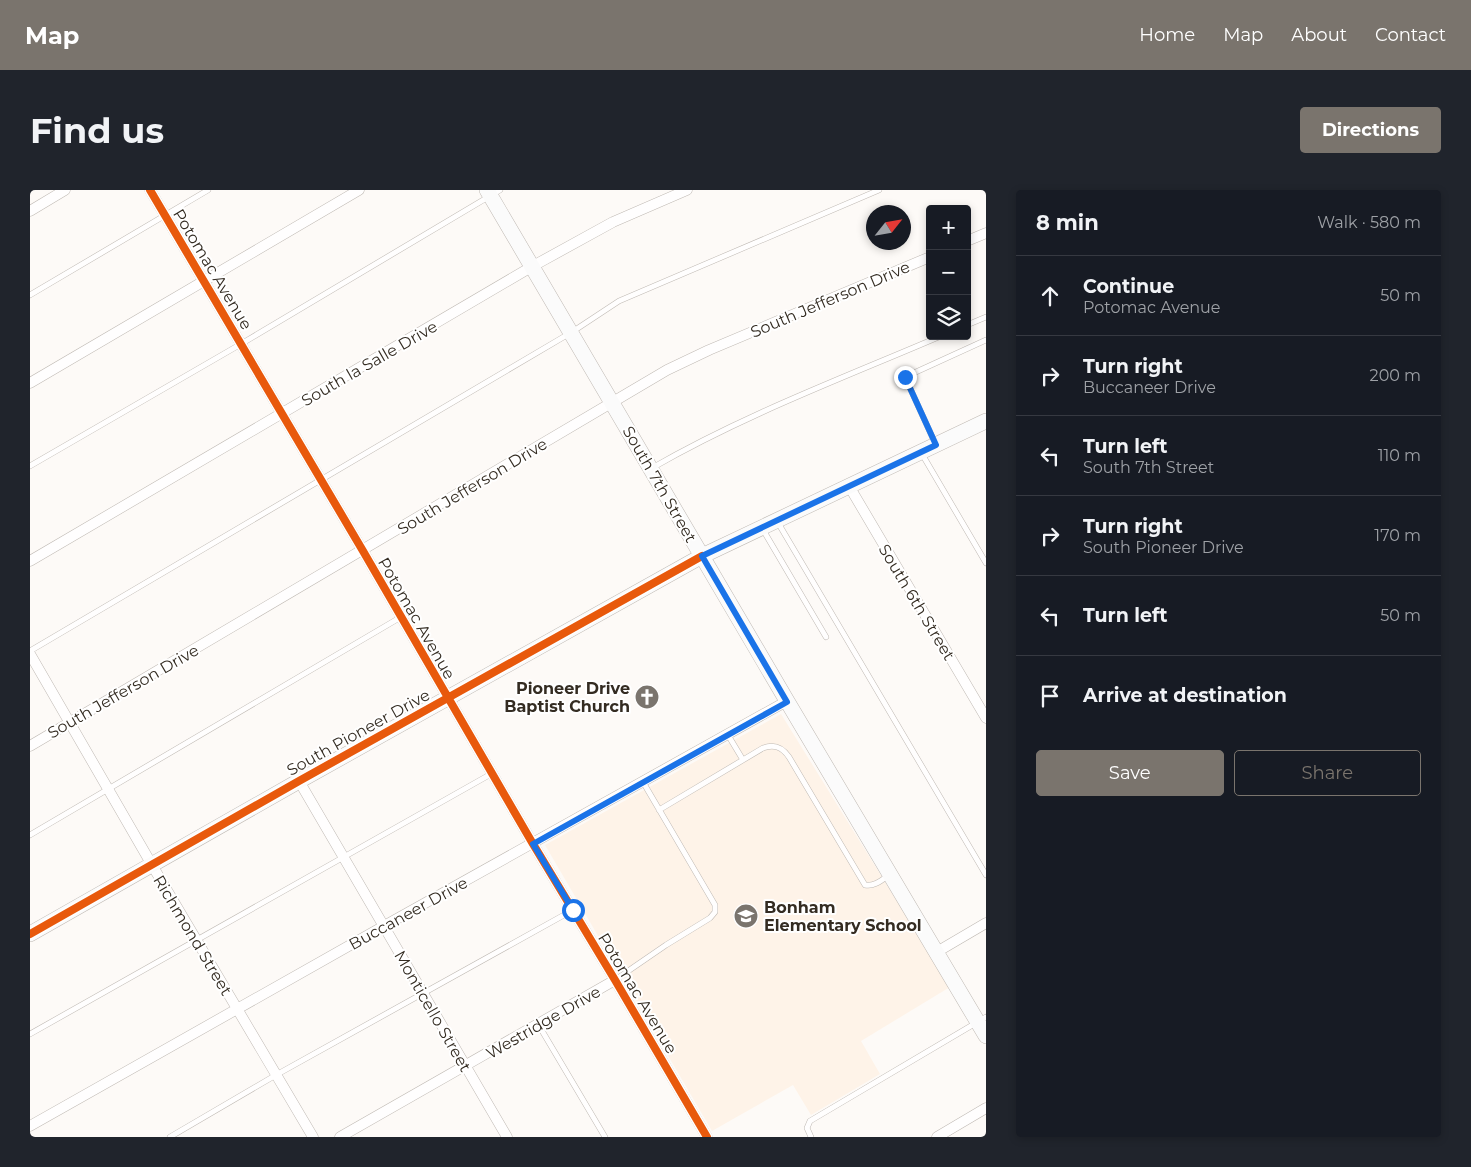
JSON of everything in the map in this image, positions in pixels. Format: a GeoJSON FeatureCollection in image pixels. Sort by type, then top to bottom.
{"type":"FeatureCollection","features":[{"type":"Feature","properties":{"kind":"street"},"geometry":{"type":"LineString","coordinates":[[30,210],[65,190]]}},
{"type":"Feature","properties":{"kind":"street","name":"Potomac Avenue"},"geometry":{"type":"LineString","coordinates":[[150,190],[363,550],[491,774],[707,1137]]}},
{"type":"Feature","properties":{"kind":"street"},"geometry":{"type":"LineString","coordinates":[[30,383],[359,190]]}},
{"type":"Feature","properties":{"kind":"street","name":"South la Salle Drive"},"geometry":{"type":"LineString","coordinates":[[30,561],[533,266],[614,222],[687,190]]}},
{"type":"Feature","properties":{"kind":"street","name":"South 7th Street"},"geometry":{"type":"LineString","coordinates":[[493,192],[533,266],[935,953],[982,1019],[986,1036]]}},
{"type":"Feature","properties":{"kind":"street"},"geometry":{"type":"LineString","coordinates":[[971,239],[986,233]]}},
{"type":"Feature","properties":{"kind":"street","name":"South Jefferson Drive"},"geometry":{"type":"LineString","coordinates":[[30,746],[667,370],[709,350],[926,259]]}},
{"type":"Feature","properties":{"kind":"street","name":"South Pioneer Drive"},"geometry":{"type":"LineString","coordinates":[[30,934],[702,556],[986,421]]}},
{"type":"Feature","properties":{"kind":"street","name":"South 6th Street"},"geometry":{"type":"LineString","coordinates":[[849,486],[986,718]]}},
{"type":"Feature","properties":{"kind":"street","name":"Richmond Street"},"geometry":{"type":"LineString","coordinates":[[30,652],[152,865],[313,1137]]}},
{"type":"Feature","properties":{"kind":"street","name":"Buccaneer Drive"},"geometry":{"type":"LineString","coordinates":[[30,1126],[384,926],[787,702]]}},
{"type":"Feature","properties":{"kind":"street","name":"Monticello Street"},"geometry":{"type":"LineString","coordinates":[[299,781],[507,1137]]}},
{"type":"Feature","properties":{"kind":"street"},"geometry":{"type":"LineString","coordinates":[[935,953],[986,923]]}},
{"type":"Feature","properties":{"kind":"street","name":"Westridge Drive"},"geometry":{"type":"LineString","coordinates":[[340,1137],[615,980]]}},
{"type":"Feature","properties":{"kind":"street"},"geometry":{"type":"LineString","coordinates":[[938,1137],[986,1108]]}},
{"type":"Feature","properties":{"kind":"lane"},"geometry":{"type":"LineString","coordinates":[[30,295],[208,190]]}},
{"type":"Feature","properties":{"kind":"lane"},"geometry":{"type":"LineString","coordinates":[[30,652],[572,332],[619,301],[879,190]]}},
{"type":"Feature","properties":{"kind":"lane"},"geometry":{"type":"LineString","coordinates":[[30,466],[241,344],[493,192]]}},
{"type":"Feature","properties":{"kind":"lane"},"geometry":{"type":"LineString","coordinates":[[971,323],[986,317]]}},
{"type":"Feature","properties":{"kind":"lane"},"geometry":{"type":"LineString","coordinates":[[651,468],[696,442],[733,425],[932,340]]}},
{"type":"Feature","properties":{"kind":"lane"},"geometry":{"type":"LineString","coordinates":[[936,445],[905,377],[986,340]]}},
{"type":"Feature","properties":{"kind":"lane"},"geometry":{"type":"LineString","coordinates":[[921,452],[986,563]]}},
{"type":"Feature","properties":{"kind":"lane"},"geometry":{"type":"LineString","coordinates":[[777,521],[986,875]]}},
{"type":"Feature","properties":{"kind":"lane"},"geometry":{"type":"LineString","coordinates":[[761,528],[826,637]]}},
{"type":"Feature","properties":{"kind":"lane"},"geometry":{"type":"LineString","coordinates":[[30,835],[401,617]]}},
{"type":"Feature","properties":{"kind":"lane"},"geometry":{"type":"LineString","coordinates":[[728,734],[743,760]]}},
{"type":"Feature","properties":{"kind":"lane"},"geometry":{"type":"LineString","coordinates":[[659,810],[763,748],[770,746],[778,747],[784,750],[865,885],[869,886],[889,875]]}},
{"type":"Feature","properties":{"kind":"lane"},"geometry":{"type":"LineString","coordinates":[[30,1034],[491,774]]}},
{"type":"Feature","properties":{"kind":"lane"},"geometry":{"type":"LineString","coordinates":[[615,980],[710,918],[715,912],[715,905],[643,782]]}},
{"type":"Feature","properties":{"kind":"lane"},"geometry":{"type":"LineString","coordinates":[[170,1137],[276,1075],[573,910]]}},
{"type":"Feature","properties":{"kind":"lane"},"geometry":{"type":"LineString","coordinates":[[811,1137],[807,1128],[810,1121],[982,1019]]}},
{"type":"Feature","properties":{"kind":"lane"},"geometry":{"type":"LineString","coordinates":[[538,1024],[605,1137]]}},
{"type":"Feature","properties":{"kind":"shaded area","name":"Bonham Elementary School"},"geometry":{"type":"Polygon","coordinates":[[[781,714],[950,987],[861,1041],[880,1074],[811,1115],[793,1085],[712,1131],[545,845],[781,714]]]}},
{"type":"Feature","properties":{"kind":"cycle path"},"geometry":{"type":"LineString","coordinates":[[150,190],[707,1137]]}},
{"type":"Feature","properties":{"kind":"cycle path"},"geometry":{"type":"LineString","coordinates":[[30,934],[702,556]]}},
{"type":"Feature","properties":{"kind":"place","name":"Pioneer Drive Baptist Church"},"geometry":{"type":"Point","coordinates":[647,697]}},
{"type":"Feature","properties":{"kind":"place","name":"Bonham Elementary School"},"geometry":{"type":"Point","coordinates":[746,916]}},
{"type":"Feature","properties":{"kind":"route"},"geometry":{"type":"LineString","coordinates":[[573,910],[533,844],[787,702],[702,556],[936,445],[905,377]]}}]}
